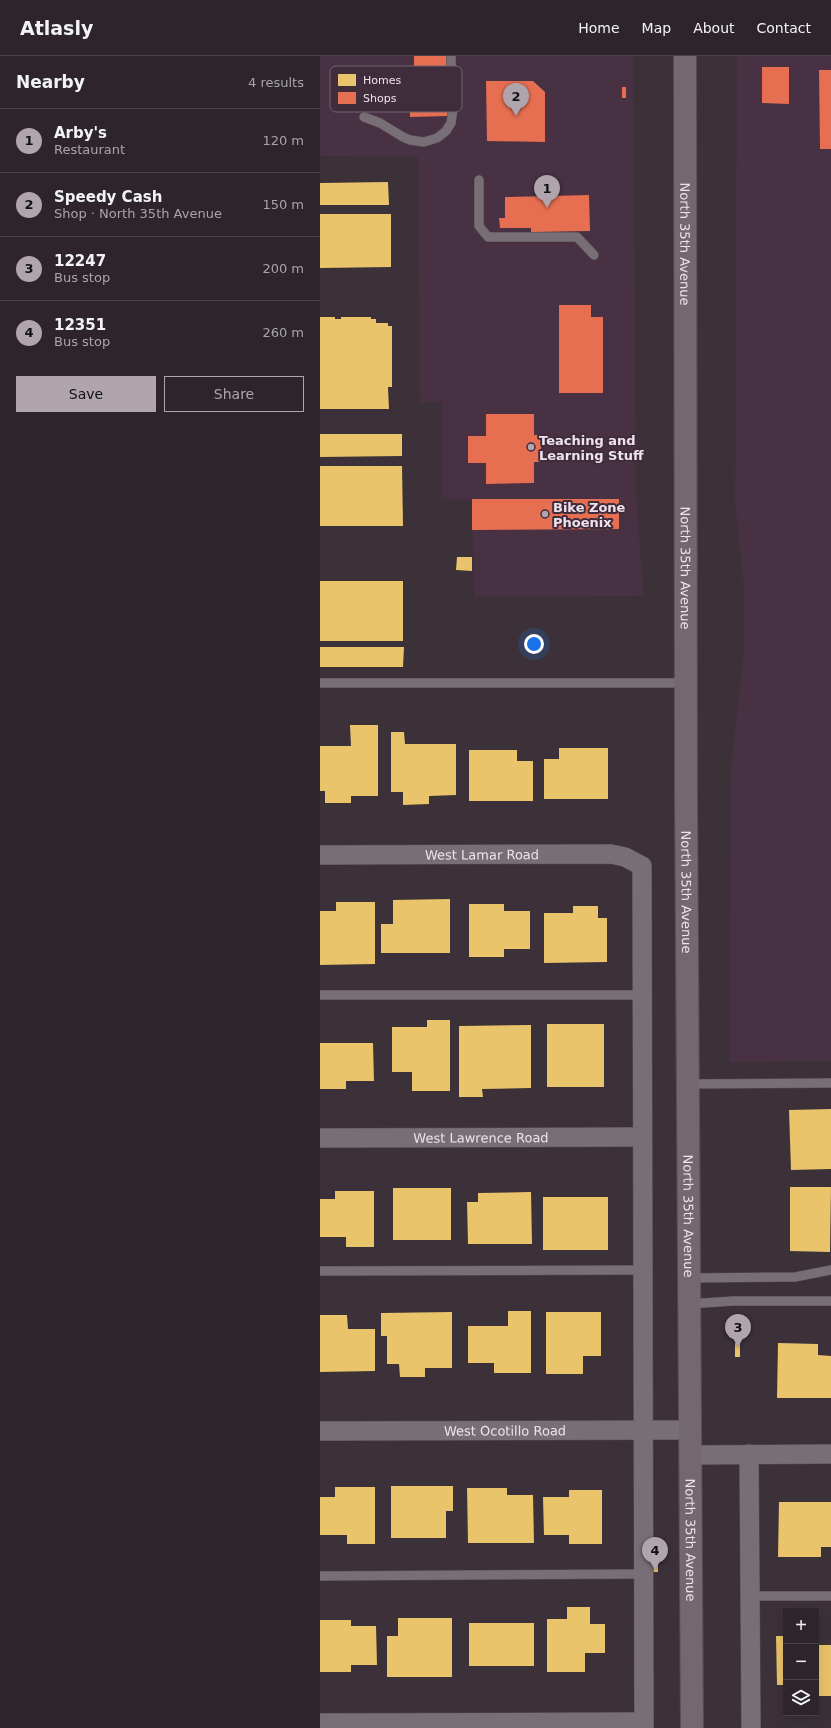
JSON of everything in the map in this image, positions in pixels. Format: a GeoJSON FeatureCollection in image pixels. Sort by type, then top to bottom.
{"type":"FeatureCollection","features":[{"type":"Feature","properties":{"kind":"main road","name":"North 35th Avenue"},"geometry":{"type":"LineString","coordinates":[[686,56],[686,683],[692,1728]]}},
{"type":"Feature","properties":{"kind":"street","name":"West Lamar Road"},"geometry":{"type":"LineString","coordinates":[[320,855],[612,854],[625,857],[642,866],[642,995]]}},
{"type":"Feature","properties":{"kind":"street"},"geometry":{"type":"LineString","coordinates":[[320,1723],[644,1725],[642,995]]}},
{"type":"Feature","properties":{"kind":"street","name":"West Lawrence Road"},"geometry":{"type":"LineString","coordinates":[[320,1138],[642,1137]]}},
{"type":"Feature","properties":{"kind":"street","name":"West Ocotillo Road"},"geometry":{"type":"LineString","coordinates":[[320,1431],[690,1430]]}},
{"type":"Feature","properties":{"kind":"street"},"geometry":{"type":"LineString","coordinates":[[749,1454],[751,1728]]}},
{"type":"Feature","properties":{"kind":"street"},"geometry":{"type":"LineString","coordinates":[[690,1455],[831,1454]]}},
{"type":"Feature","properties":{"kind":"lane"},"geometry":{"type":"LineString","coordinates":[[451,56],[451,66]]}},
{"type":"Feature","properties":{"kind":"lane"},"geometry":{"type":"LineString","coordinates":[[364,117],[380,123],[410,140],[424,142],[437,138],[446,131],[451,123],[453,112]]}},
{"type":"Feature","properties":{"kind":"lane"},"geometry":{"type":"LineString","coordinates":[[479,180],[479,226],[488,237],[577,237],[594,255]]}},
{"type":"Feature","properties":{"kind":"lane"},"geometry":{"type":"LineString","coordinates":[[320,683],[686,683]]}},
{"type":"Feature","properties":{"kind":"lane"},"geometry":{"type":"LineString","coordinates":[[320,995],[642,995]]}},
{"type":"Feature","properties":{"kind":"lane"},"geometry":{"type":"LineString","coordinates":[[688,1084],[831,1083]]}},
{"type":"Feature","properties":{"kind":"lane"},"geometry":{"type":"LineString","coordinates":[[320,1271],[643,1270]]}},
{"type":"Feature","properties":{"kind":"lane"},"geometry":{"type":"LineString","coordinates":[[689,1278],[795,1277],[831,1270]]}},
{"type":"Feature","properties":{"kind":"lane"},"geometry":{"type":"LineString","coordinates":[[689,1304],[733,1301],[831,1301]]}},
{"type":"Feature","properties":{"kind":"lane"},"geometry":{"type":"LineString","coordinates":[[320,1576],[644,1574]]}},
{"type":"Feature","properties":{"kind":"lane"},"geometry":{"type":"LineString","coordinates":[[750,1596],[831,1596]]}},
{"type":"Feature","properties":{"kind":"shaded area"},"geometry":{"type":"Polygon","coordinates":[[[320,56],[633,56],[636,497],[644,596],[474,597],[472,500],[441,499],[442,402],[420,403],[418,157],[320,156],[320,56]]]}},
{"type":"Feature","properties":{"kind":"shaded area"},"geometry":{"type":"Polygon","coordinates":[[[737,56],[831,56],[831,1061],[729,1062],[731,767],[744,652],[744,588],[735,502],[737,56]]]}},
{"type":"Feature","properties":{"kind":"building: Homes"},"geometry":{"type":"Polygon","coordinates":[[[388,182],[389,205],[320,205],[320,183],[388,182]]]}},
{"type":"Feature","properties":{"kind":"building: Homes"},"geometry":{"type":"Polygon","coordinates":[[[320,214],[391,214],[391,267],[320,268],[320,214]]]}},
{"type":"Feature","properties":{"kind":"building: Homes"},"geometry":{"type":"Polygon","coordinates":[[[320,317],[335,317],[335,319],[341,319],[341,317],[371,317],[371,319],[376,319],[376,323],[388,323],[388,326],[392,326],[392,387],[388,387],[389,409],[320,409],[320,317]]]}},
{"type":"Feature","properties":{"kind":"building: Homes"},"geometry":{"type":"Polygon","coordinates":[[[320,434],[402,434],[402,456],[320,457],[320,434]]]}},
{"type":"Feature","properties":{"kind":"building: Homes"},"geometry":{"type":"Polygon","coordinates":[[[320,466],[402,466],[403,526],[320,526],[320,466]]]}},
{"type":"Feature","properties":{"kind":"building: Homes"},"geometry":{"type":"Polygon","coordinates":[[[457,557],[472,557],[472,571],[456,570],[457,557]]]}},
{"type":"Feature","properties":{"kind":"building: Homes"},"geometry":{"type":"Polygon","coordinates":[[[320,581],[403,581],[403,641],[320,641],[320,581]]]}},
{"type":"Feature","properties":{"kind":"building: Homes"},"geometry":{"type":"Polygon","coordinates":[[[320,647],[404,647],[403,667],[320,667],[320,647]]]}},
{"type":"Feature","properties":{"kind":"building: Homes"},"geometry":{"type":"Polygon","coordinates":[[[350,725],[378,725],[378,796],[351,796],[351,803],[325,803],[325,791],[320,791],[320,746],[351,746],[350,725]]]}},
{"type":"Feature","properties":{"kind":"building: Homes"},"geometry":{"type":"Polygon","coordinates":[[[391,732],[404,732],[405,744],[456,744],[456,795],[429,796],[429,804],[403,805],[403,792],[391,792],[391,732]]]}},
{"type":"Feature","properties":{"kind":"building: Homes"},"geometry":{"type":"Polygon","coordinates":[[[559,748],[608,748],[608,799],[544,799],[544,759],[559,759],[559,748]]]}},
{"type":"Feature","properties":{"kind":"building: Homes"},"geometry":{"type":"Polygon","coordinates":[[[469,750],[517,750],[517,761],[533,761],[533,801],[469,801],[469,750]]]}},
{"type":"Feature","properties":{"kind":"building: Homes"},"geometry":{"type":"Polygon","coordinates":[[[450,899],[450,953],[381,953],[381,924],[393,924],[393,900],[450,899]]]}},
{"type":"Feature","properties":{"kind":"building: Homes"},"geometry":{"type":"Polygon","coordinates":[[[336,902],[375,902],[375,964],[320,965],[320,911],[336,911],[336,902]]]}},
{"type":"Feature","properties":{"kind":"building: Homes"},"geometry":{"type":"Polygon","coordinates":[[[469,904],[504,904],[504,911],[530,911],[530,949],[504,949],[504,957],[469,957],[469,904]]]}},
{"type":"Feature","properties":{"kind":"building: Homes"},"geometry":{"type":"Polygon","coordinates":[[[573,906],[598,906],[598,918],[607,918],[607,962],[544,963],[544,913],[573,913],[573,906]]]}},
{"type":"Feature","properties":{"kind":"building: Homes"},"geometry":{"type":"Polygon","coordinates":[[[427,1020],[450,1020],[450,1091],[412,1091],[412,1072],[392,1072],[392,1027],[427,1027],[427,1020]]]}},
{"type":"Feature","properties":{"kind":"building: Homes"},"geometry":{"type":"Polygon","coordinates":[[[547,1024],[604,1024],[604,1087],[547,1087],[547,1024]]]}},
{"type":"Feature","properties":{"kind":"building: Homes"},"geometry":{"type":"Polygon","coordinates":[[[531,1025],[531,1088],[482,1089],[483,1097],[459,1097],[459,1026],[531,1025]]]}},
{"type":"Feature","properties":{"kind":"building: Homes"},"geometry":{"type":"Polygon","coordinates":[[[320,1043],[373,1043],[374,1081],[346,1081],[346,1089],[320,1089],[320,1043]]]}},
{"type":"Feature","properties":{"kind":"building: Homes"},"geometry":{"type":"Polygon","coordinates":[[[831,1109],[831,1169],[791,1170],[789,1110],[831,1109]]]}},
{"type":"Feature","properties":{"kind":"building: Homes"},"geometry":{"type":"Polygon","coordinates":[[[790,1187],[831,1187],[830,1252],[790,1251],[790,1187]]]}},
{"type":"Feature","properties":{"kind":"building: Homes"},"geometry":{"type":"Polygon","coordinates":[[[393,1188],[451,1188],[451,1240],[393,1240],[393,1188]]]}},
{"type":"Feature","properties":{"kind":"building: Homes"},"geometry":{"type":"Polygon","coordinates":[[[335,1191],[374,1191],[374,1247],[346,1247],[346,1237],[320,1237],[320,1199],[335,1199],[335,1191]]]}},
{"type":"Feature","properties":{"kind":"building: Homes"},"geometry":{"type":"Polygon","coordinates":[[[531,1192],[532,1244],[468,1244],[467,1202],[478,1202],[478,1193],[531,1192]]]}},
{"type":"Feature","properties":{"kind":"building: Homes"},"geometry":{"type":"Polygon","coordinates":[[[543,1197],[608,1197],[608,1250],[543,1250],[543,1197]]]}},
{"type":"Feature","properties":{"kind":"building: Homes"},"geometry":{"type":"Polygon","coordinates":[[[508,1311],[531,1311],[531,1373],[494,1373],[494,1363],[468,1363],[468,1326],[508,1326],[508,1311]]]}},
{"type":"Feature","properties":{"kind":"building: Homes"},"geometry":{"type":"Polygon","coordinates":[[[452,1312],[452,1368],[425,1368],[425,1377],[400,1377],[399,1364],[387,1364],[387,1336],[381,1336],[381,1313],[452,1312]]]}},
{"type":"Feature","properties":{"kind":"building: Homes"},"geometry":{"type":"Polygon","coordinates":[[[546,1312],[601,1312],[601,1356],[583,1356],[583,1374],[546,1374],[546,1312]]]}},
{"type":"Feature","properties":{"kind":"building: Homes"},"geometry":{"type":"Polygon","coordinates":[[[320,1315],[347,1315],[348,1329],[375,1329],[375,1371],[320,1372],[320,1315]]]}},
{"type":"Feature","properties":{"kind":"building: Homes"},"geometry":{"type":"Polygon","coordinates":[[[735,1343],[740,1343],[740,1357],[735,1357],[735,1343]]]}},
{"type":"Feature","properties":{"kind":"building: Homes"},"geometry":{"type":"Polygon","coordinates":[[[778,1343],[818,1344],[818,1355],[831,1356],[831,1398],[777,1398],[778,1343]]]}},
{"type":"Feature","properties":{"kind":"building: Homes"},"geometry":{"type":"Polygon","coordinates":[[[391,1486],[453,1486],[453,1511],[446,1511],[446,1538],[391,1538],[391,1486]]]}},
{"type":"Feature","properties":{"kind":"building: Homes"},"geometry":{"type":"Polygon","coordinates":[[[335,1487],[375,1487],[375,1544],[347,1544],[347,1535],[320,1535],[320,1497],[335,1497],[335,1487]]]}},
{"type":"Feature","properties":{"kind":"building: Homes"},"geometry":{"type":"Polygon","coordinates":[[[467,1488],[507,1488],[507,1495],[533,1495],[534,1543],[468,1543],[467,1488]]]}},
{"type":"Feature","properties":{"kind":"building: Homes"},"geometry":{"type":"Polygon","coordinates":[[[569,1490],[602,1490],[602,1544],[569,1544],[569,1535],[544,1535],[543,1497],[569,1497],[569,1490]]]}},
{"type":"Feature","properties":{"kind":"building: Homes"},"geometry":{"type":"Polygon","coordinates":[[[779,1502],[831,1502],[831,1547],[821,1547],[821,1557],[778,1557],[779,1502]]]}},
{"type":"Feature","properties":{"kind":"building: Homes"},"geometry":{"type":"Polygon","coordinates":[[[658,1557],[658,1572],[651,1572],[651,1558],[658,1557]]]}},
{"type":"Feature","properties":{"kind":"building: Homes"},"geometry":{"type":"Polygon","coordinates":[[[567,1607],[590,1607],[590,1624],[605,1624],[605,1653],[585,1653],[585,1672],[547,1672],[547,1619],[567,1619],[567,1607]]]}},
{"type":"Feature","properties":{"kind":"building: Homes"},"geometry":{"type":"Polygon","coordinates":[[[398,1618],[452,1618],[452,1677],[387,1677],[387,1636],[398,1636],[398,1618]]]}},
{"type":"Feature","properties":{"kind":"building: Homes"},"geometry":{"type":"Polygon","coordinates":[[[320,1620],[351,1620],[351,1626],[376,1626],[377,1665],[351,1665],[351,1672],[320,1672],[320,1620]]]}},
{"type":"Feature","properties":{"kind":"building: Homes"},"geometry":{"type":"Polygon","coordinates":[[[469,1623],[534,1623],[534,1666],[469,1666],[469,1623]]]}},
{"type":"Feature","properties":{"kind":"building: Homes"},"geometry":{"type":"Polygon","coordinates":[[[776,1636],[783,1636],[783,1685],[777,1685],[776,1636]]]}},
{"type":"Feature","properties":{"kind":"building: Homes"},"geometry":{"type":"Polygon","coordinates":[[[819,1645],[831,1645],[831,1696],[819,1696],[819,1645]]]}},
{"type":"Feature","properties":{"kind":"building: Shops"},"geometry":{"type":"Polygon","coordinates":[[[414,56],[447,56],[447,66],[414,66],[414,56]]]}},
{"type":"Feature","properties":{"kind":"building: Shops"},"geometry":{"type":"Polygon","coordinates":[[[762,67],[789,67],[789,104],[762,103],[762,67]]]}},
{"type":"Feature","properties":{"kind":"building: Shops"},"geometry":{"type":"Polygon","coordinates":[[[819,70],[831,70],[831,149],[820,149],[819,70]]]}},
{"type":"Feature","properties":{"kind":"building: Shops"},"geometry":{"type":"Polygon","coordinates":[[[486,81],[533,81],[545,92],[545,142],[487,141],[486,81]]]}},
{"type":"Feature","properties":{"kind":"building: Shops"},"geometry":{"type":"Polygon","coordinates":[[[622,87],[626,87],[626,98],[622,98],[622,87]]]}},
{"type":"Feature","properties":{"kind":"building: Shops"},"geometry":{"type":"Polygon","coordinates":[[[410,112],[448,112],[448,116],[410,117],[410,112]]]}},
{"type":"Feature","properties":{"kind":"building: Shops"},"geometry":{"type":"Polygon","coordinates":[[[589,195],[590,231],[531,232],[531,228],[500,228],[499,218],[505,218],[505,197],[589,195]]]}},
{"type":"Feature","properties":{"kind":"building: Shops"},"geometry":{"type":"Polygon","coordinates":[[[559,305],[591,305],[591,317],[603,317],[603,393],[559,393],[559,305]]]}},
{"type":"Feature","properties":{"kind":"building: Shops"},"geometry":{"type":"Polygon","coordinates":[[[486,414],[534,414],[534,435],[541,435],[541,462],[534,462],[534,483],[486,484],[486,463],[468,463],[468,436],[486,436],[486,414]]]}},
{"type":"Feature","properties":{"kind":"building: Shops","name":"Bike Zone Phoenix"},"geometry":{"type":"Polygon","coordinates":[[[472,499],[619,499],[619,529],[472,530],[472,499]]]}},
{"type":"Feature","properties":{"kind":"place","name":"Speedy Cash"},"geometry":{"type":"Point","coordinates":[516,116]}},
{"type":"Feature","properties":{"kind":"place","name":"Arby's"},"geometry":{"type":"Point","coordinates":[547,208]}},
{"type":"Feature","properties":{"kind":"place","name":"Teaching and Learning Stuff"},"geometry":{"type":"Point","coordinates":[531,447]}},
{"type":"Feature","properties":{"kind":"place","name":"Bike Zone Phoenix"},"geometry":{"type":"Point","coordinates":[545,514]}},
{"type":"Feature","properties":{"kind":"place","name":"12247"},"geometry":{"type":"Point","coordinates":[738,1347]}},
{"type":"Feature","properties":{"kind":"place","name":"12351"},"geometry":{"type":"Point","coordinates":[655,1570]}}]}
